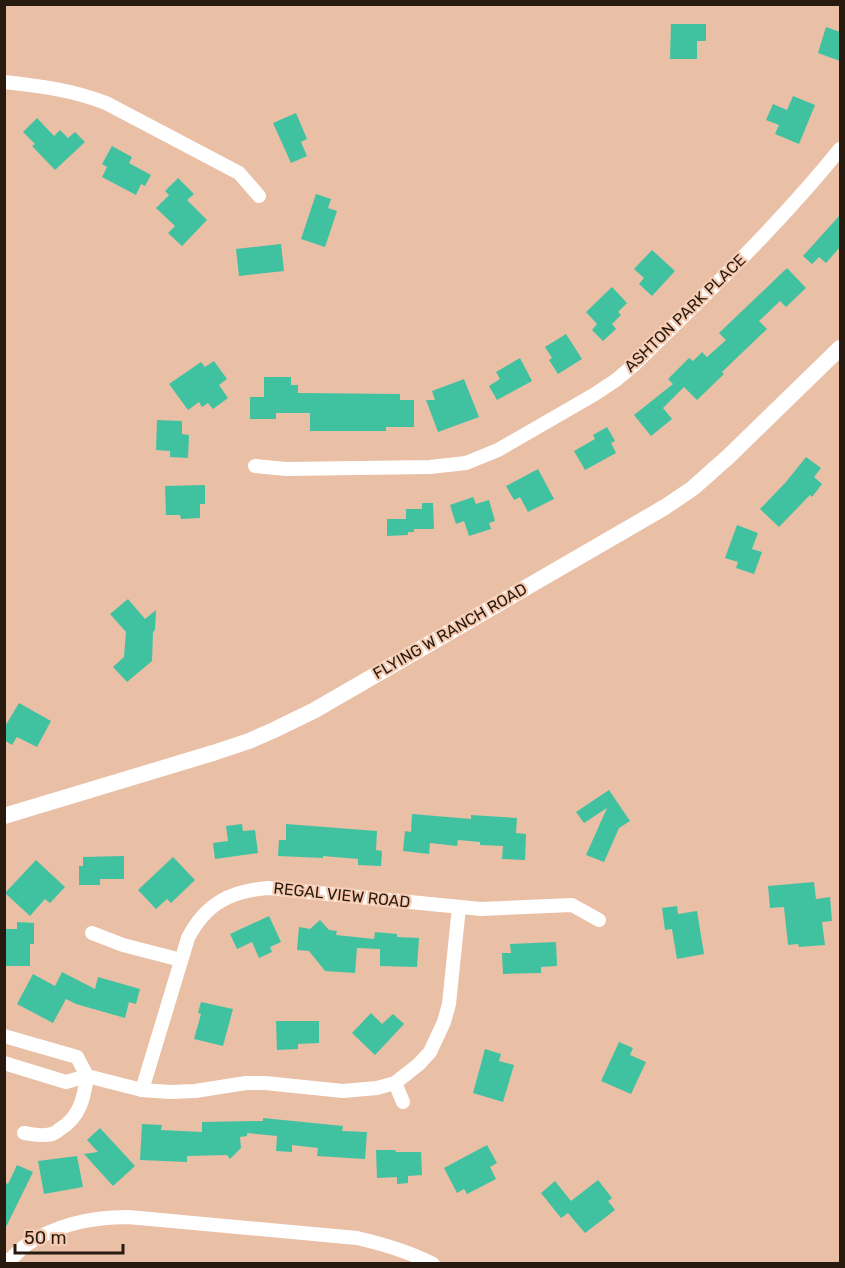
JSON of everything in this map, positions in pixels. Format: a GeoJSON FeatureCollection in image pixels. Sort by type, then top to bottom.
{"type":"FeatureCollection","features":[{"type":"Feature","properties":{"kind":"street"},"geometry":{"type":"LineString","coordinates":[[4,82],[58,88],[88,96],[106,104],[239,173],[259,196]]}},
{"type":"Feature","properties":{"kind":"street","name":"ASHTON PARK PLACE"},"geometry":{"type":"LineString","coordinates":[[255,466],[286,469],[451,466],[473,461],[498,450],[595,394],[635,364],[779,220],[840,149]]}},
{"type":"Feature","properties":{"kind":"street","name":"FLYING W RANCH ROAD"},"geometry":{"type":"LineString","coordinates":[[4,816],[249,741],[315,710],[665,507],[693,488],[840,348]]}},
{"type":"Feature","properties":{"kind":"street","name":"REGAL VIEW ROAD"},"geometry":{"type":"LineString","coordinates":[[142,1090],[188,938],[196,923],[218,901],[249,889],[268,888],[481,909],[572,905],[599,920]]}},
{"type":"Feature","properties":{"kind":"street"},"geometry":{"type":"LineString","coordinates":[[4,1063],[66,1082],[87,1076],[142,1090],[170,1092],[195,1091],[231,1084],[265,1083],[343,1091],[377,1088],[395,1083],[419,1064],[429,1052],[444,1022],[449,1004],[459,907]]}},
{"type":"Feature","properties":{"kind":"street"},"geometry":{"type":"LineString","coordinates":[[93,933],[123,945],[181,960]]}},
{"type":"Feature","properties":{"kind":"street"},"geometry":{"type":"LineString","coordinates":[[4,1036],[77,1057],[87,1076],[83,1101],[76,1116],[64,1127],[52,1134],[40,1136],[24,1133]]}},
{"type":"Feature","properties":{"kind":"street"},"geometry":{"type":"LineString","coordinates":[[395,1083],[403,1102]]}},
{"type":"Feature","properties":{"kind":"street"},"geometry":{"type":"LineString","coordinates":[[5,1263],[26,1246],[48,1233],[66,1225],[105,1217],[128,1217],[357,1238],[404,1250],[433,1263]]}},
{"type":"Feature","properties":{"kind":"building"},"geometry":{"type":"Polygon","coordinates":[[[671,24],[706,24],[706,41],[697,41],[697,59],[670,59],[671,24]]]}},
{"type":"Feature","properties":{"kind":"building"},"geometry":{"type":"Polygon","coordinates":[[[826,27],[840,32],[840,61],[818,53],[826,27]]]}},
{"type":"Feature","properties":{"kind":"building"},"geometry":{"type":"Polygon","coordinates":[[[793,96],[815,105],[799,144],[775,134],[779,125],[766,120],[773,104],[787,110],[793,96]]]}},
{"type":"Feature","properties":{"kind":"building"},"geometry":{"type":"Polygon","coordinates":[[[296,113],[307,139],[301,142],[307,156],[291,163],[273,123],[296,113]]]}},
{"type":"Feature","properties":{"kind":"building"},"geometry":{"type":"Polygon","coordinates":[[[37,118],[54,136],[60,130],[68,138],[75,132],[85,142],[55,170],[32,146],[35,144],[23,132],[37,118]]]}},
{"type":"Feature","properties":{"kind":"building"},"geometry":{"type":"Polygon","coordinates":[[[112,146],[132,157],[129,163],[151,175],[145,186],[141,184],[136,195],[102,177],[107,167],[102,164],[112,146]]]}},
{"type":"Feature","properties":{"kind":"building"},"geometry":{"type":"Polygon","coordinates":[[[178,178],[194,194],[187,200],[207,220],[182,246],[168,233],[175,226],[156,208],[169,195],[165,191],[178,178]]]}},
{"type":"Feature","properties":{"kind":"building"},"geometry":{"type":"Polygon","coordinates":[[[316,194],[331,199],[328,208],[337,211],[325,247],[301,239],[316,194]]]}},
{"type":"Feature","properties":{"kind":"building"},"geometry":{"type":"Polygon","coordinates":[[[840,215],[840,247],[826,263],[819,257],[812,264],[803,256],[840,215]]]}},
{"type":"Feature","properties":{"kind":"building"},"geometry":{"type":"Polygon","coordinates":[[[281,244],[284,271],[239,276],[236,249],[281,244]]]}},
{"type":"Feature","properties":{"kind":"building"},"geometry":{"type":"Polygon","coordinates":[[[652,250],[675,271],[652,296],[639,284],[644,278],[634,269],[652,250]]]}},
{"type":"Feature","properties":{"kind":"building"},"geometry":{"type":"Polygon","coordinates":[[[787,268],[806,288],[786,307],[780,301],[759,321],[767,329],[722,372],[724,374],[697,400],[684,387],[663,408],[672,419],[651,436],[634,415],[673,384],[668,379],[689,358],[693,361],[702,352],[707,357],[726,340],[719,333],[787,268]]]}},
{"type":"Feature","properties":{"kind":"building"},"geometry":{"type":"Polygon","coordinates":[[[612,287],[627,303],[618,312],[621,315],[612,324],[616,329],[603,341],[592,330],[597,324],[586,312],[612,287]]]}},
{"type":"Feature","properties":{"kind":"building"},"geometry":{"type":"Polygon","coordinates":[[[566,334],[582,359],[558,374],[549,360],[552,358],[545,347],[566,334]]]}},
{"type":"Feature","properties":{"kind":"building"},"geometry":{"type":"Polygon","coordinates":[[[520,358],[532,381],[497,400],[489,386],[500,379],[496,372],[520,358]]]}},
{"type":"Feature","properties":{"kind":"building"},"geometry":{"type":"Polygon","coordinates":[[[214,361],[227,379],[219,385],[228,398],[213,409],[208,403],[202,407],[199,402],[188,410],[169,384],[201,362],[205,367],[214,361]]]}},
{"type":"Feature","properties":{"kind":"building"},"geometry":{"type":"Polygon","coordinates":[[[264,377],[291,377],[291,385],[298,385],[298,393],[400,394],[400,400],[414,400],[414,427],[386,427],[386,431],[310,431],[310,413],[276,413],[276,419],[250,419],[250,397],[264,397],[264,377]]]}},
{"type":"Feature","properties":{"kind":"building"},"geometry":{"type":"Polygon","coordinates":[[[464,379],[479,417],[438,432],[426,400],[435,400],[432,391],[464,379]]]}},
{"type":"Feature","properties":{"kind":"building"},"geometry":{"type":"Polygon","coordinates":[[[157,420],[182,421],[182,434],[189,435],[188,458],[170,457],[170,451],[156,450],[157,420]]]}},
{"type":"Feature","properties":{"kind":"building"},"geometry":{"type":"Polygon","coordinates":[[[607,427],[615,441],[611,443],[616,453],[585,470],[574,451],[595,439],[593,435],[607,427]]]}},
{"type":"Feature","properties":{"kind":"building"},"geometry":{"type":"Polygon","coordinates":[[[806,457],[821,468],[814,477],[822,484],[812,497],[810,495],[779,527],[760,509],[806,457]]]}},
{"type":"Feature","properties":{"kind":"building"},"geometry":{"type":"Polygon","coordinates":[[[538,469],[554,499],[528,512],[520,497],[514,500],[506,486],[538,469]]]}},
{"type":"Feature","properties":{"kind":"building"},"geometry":{"type":"Polygon","coordinates":[[[205,485],[205,504],[200,504],[200,518],[181,519],[180,515],[166,515],[165,486],[205,485]]]}},
{"type":"Feature","properties":{"kind":"building"},"geometry":{"type":"Polygon","coordinates":[[[473,497],[476,504],[489,500],[495,521],[489,523],[491,529],[469,536],[464,521],[456,524],[450,505],[473,497]]]}},
{"type":"Feature","properties":{"kind":"building"},"geometry":{"type":"Polygon","coordinates":[[[422,503],[433,503],[434,529],[414,529],[414,532],[408,532],[408,535],[387,536],[387,519],[406,519],[406,509],[422,509],[422,503]]]}},
{"type":"Feature","properties":{"kind":"building"},"geometry":{"type":"Polygon","coordinates":[[[737,525],[758,533],[752,549],[762,552],[754,574],[736,568],[738,562],[725,558],[737,525]]]}},
{"type":"Feature","properties":{"kind":"building"},"geometry":{"type":"Polygon","coordinates":[[[128,599],[145,619],[156,610],[152,661],[127,682],[113,667],[124,657],[126,632],[110,614],[128,599]]]}},
{"type":"Feature","properties":{"kind":"building"},"geometry":{"type":"Polygon","coordinates":[[[19,703],[51,721],[37,747],[17,737],[12,745],[4,740],[4,728],[19,703]]]}},
{"type":"Feature","properties":{"kind":"building"},"geometry":{"type":"Polygon","coordinates":[[[609,790],[630,821],[619,828],[604,862],[586,855],[607,808],[584,823],[576,812],[609,790]]]}},
{"type":"Feature","properties":{"kind":"building"},"geometry":{"type":"Polygon","coordinates":[[[412,814],[471,819],[471,815],[517,818],[516,833],[526,834],[525,860],[502,859],[503,846],[480,845],[480,842],[458,840],[457,846],[430,843],[429,854],[403,851],[405,831],[411,832],[412,814]]]}},
{"type":"Feature","properties":{"kind":"building"},"geometry":{"type":"Polygon","coordinates":[[[242,824],[243,831],[255,830],[258,853],[215,859],[213,843],[228,841],[226,826],[242,824]]]}},
{"type":"Feature","properties":{"kind":"building"},"geometry":{"type":"Polygon","coordinates":[[[286,824],[377,831],[376,850],[382,851],[381,866],[358,865],[358,859],[278,856],[279,840],[286,840],[286,824]]]}},
{"type":"Feature","properties":{"kind":"building"},"geometry":{"type":"Polygon","coordinates":[[[124,856],[124,879],[100,879],[100,885],[79,885],[79,866],[83,866],[83,857],[124,856]]]}},
{"type":"Feature","properties":{"kind":"building"},"geometry":{"type":"Polygon","coordinates":[[[173,857],[195,880],[171,903],[167,899],[156,909],[138,890],[173,857]]]}},
{"type":"Feature","properties":{"kind":"building"},"geometry":{"type":"Polygon","coordinates":[[[36,860],[65,887],[50,903],[45,899],[30,916],[5,893],[36,860]]]}},
{"type":"Feature","properties":{"kind":"building"},"geometry":{"type":"Polygon","coordinates":[[[814,882],[816,899],[830,897],[832,921],[822,922],[825,945],[799,947],[798,944],[788,945],[784,907],[770,908],[768,886],[814,882]]]}},
{"type":"Feature","properties":{"kind":"building"},"geometry":{"type":"Polygon","coordinates":[[[677,906],[678,914],[697,911],[704,954],[677,959],[672,929],[665,930],[662,908],[677,906]]]}},
{"type":"Feature","properties":{"kind":"building"},"geometry":{"type":"Polygon","coordinates":[[[269,916],[281,942],[270,947],[272,952],[259,958],[252,942],[237,949],[230,934],[269,916]]]}},
{"type":"Feature","properties":{"kind":"building"},"geometry":{"type":"Polygon","coordinates":[[[320,920],[329,930],[337,931],[336,935],[374,939],[375,932],[397,934],[397,937],[419,938],[417,967],[380,966],[380,949],[357,948],[355,973],[325,971],[309,951],[297,950],[299,927],[310,929],[320,920]]]}},
{"type":"Feature","properties":{"kind":"building"},"geometry":{"type":"Polygon","coordinates":[[[17,922],[34,923],[34,944],[30,944],[30,966],[4,966],[4,929],[17,929],[17,922]]]}},
{"type":"Feature","properties":{"kind":"building"},"geometry":{"type":"Polygon","coordinates":[[[556,942],[557,966],[541,967],[541,973],[503,974],[502,953],[511,953],[510,944],[556,942]]]}},
{"type":"Feature","properties":{"kind":"building"},"geometry":{"type":"Polygon","coordinates":[[[62,972],[95,989],[98,977],[140,989],[136,1004],[129,1002],[125,1018],[66,999],[53,1023],[17,1004],[33,974],[55,986],[62,972]]]}},
{"type":"Feature","properties":{"kind":"building"},"geometry":{"type":"Polygon","coordinates":[[[201,1002],[233,1009],[223,1046],[194,1039],[201,1014],[198,1013],[201,1002]]]}},
{"type":"Feature","properties":{"kind":"building"},"geometry":{"type":"Polygon","coordinates":[[[371,1013],[382,1024],[393,1014],[404,1024],[375,1055],[352,1033],[371,1013]]]}},
{"type":"Feature","properties":{"kind":"building"},"geometry":{"type":"Polygon","coordinates":[[[276,1021],[319,1021],[319,1043],[298,1044],[298,1049],[277,1050],[276,1021]]]}},
{"type":"Feature","properties":{"kind":"building"},"geometry":{"type":"Polygon","coordinates":[[[619,1042],[633,1048],[630,1055],[646,1062],[631,1094],[601,1081],[619,1042]]]}},
{"type":"Feature","properties":{"kind":"building"},"geometry":{"type":"Polygon","coordinates":[[[485,1049],[501,1054],[499,1061],[514,1065],[503,1102],[473,1093],[485,1049]]]}},
{"type":"Feature","properties":{"kind":"building"},"geometry":{"type":"Polygon","coordinates":[[[263,1118],[343,1126],[342,1131],[367,1132],[365,1159],[317,1156],[318,1148],[292,1145],[292,1152],[276,1151],[277,1136],[247,1133],[247,1136],[240,1137],[241,1148],[230,1159],[227,1155],[187,1156],[187,1162],[140,1160],[142,1124],[162,1125],[161,1130],[202,1132],[202,1122],[263,1121],[263,1118]]]}},
{"type":"Feature","properties":{"kind":"building"},"geometry":{"type":"Polygon","coordinates":[[[100,1128],[135,1166],[113,1186],[84,1154],[98,1152],[87,1140],[100,1128]]]}},
{"type":"Feature","properties":{"kind":"building"},"geometry":{"type":"Polygon","coordinates":[[[487,1145],[497,1163],[490,1167],[496,1179],[467,1194],[464,1189],[457,1193],[444,1168],[487,1145]]]}},
{"type":"Feature","properties":{"kind":"building"},"geometry":{"type":"Polygon","coordinates":[[[376,1150],[421,1152],[422,1175],[408,1176],[408,1183],[397,1184],[397,1177],[377,1178],[376,1150]]]}},
{"type":"Feature","properties":{"kind":"building"},"geometry":{"type":"Polygon","coordinates":[[[77,1156],[83,1187],[44,1194],[38,1161],[77,1156]]]}},
{"type":"Feature","properties":{"kind":"building"},"geometry":{"type":"Polygon","coordinates":[[[17,1165],[33,1172],[4,1231],[4,1182],[8,1184],[17,1165]]]}},
{"type":"Feature","properties":{"kind":"building"},"geometry":{"type":"Polygon","coordinates":[[[598,1180],[612,1198],[608,1201],[615,1210],[585,1233],[568,1213],[561,1218],[541,1193],[555,1181],[571,1201],[598,1180]]]}}]}
